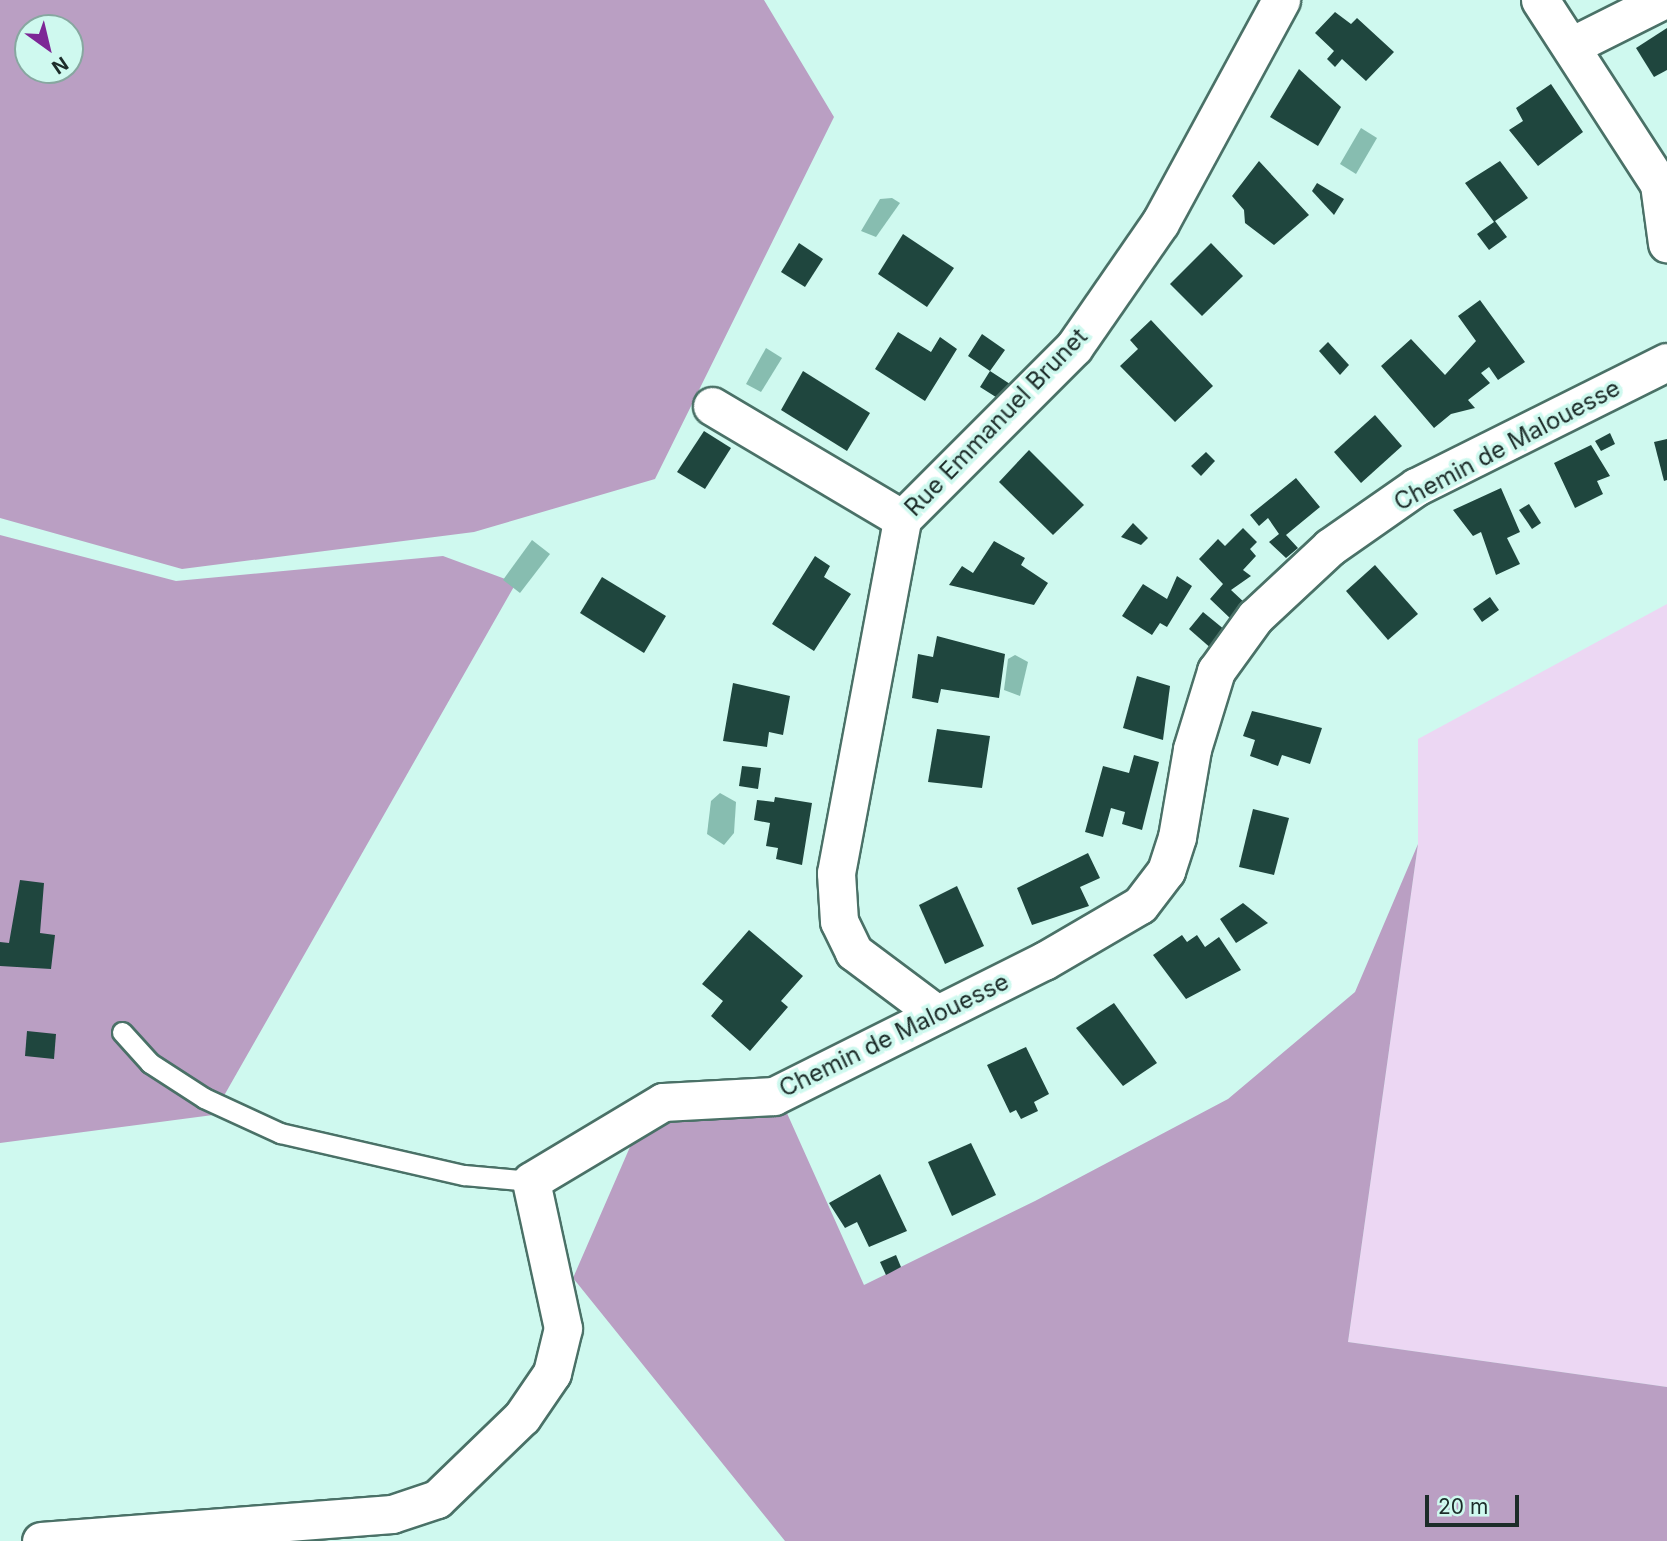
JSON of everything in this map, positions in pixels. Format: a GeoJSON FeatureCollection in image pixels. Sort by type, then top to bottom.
{"type":"FeatureCollection","features":[{"type":"Feature","properties":{"kind":"street","name":"Rue Emmanuel Brunet"},"geometry":{"type":"LineString","coordinates":[[937,1014],[854,952],[839,921],[836,873],[902,519],[1074,347],[1160,223],[1282,0]]}},
{"type":"Feature","properties":{"kind":"street"},"geometry":{"type":"LineString","coordinates":[[1540,0],[1573,45],[1659,184],[1667,243]]}},
{"type":"Feature","properties":{"kind":"street"},"geometry":{"type":"LineString","coordinates":[[1573,45],[1663,0]]}},
{"type":"Feature","properties":{"kind":"street","name":"Chemin de Malouesse"},"geometry":{"type":"LineString","coordinates":[[531,1181],[663,1102],[774,1096],[937,1014],[1140,905],[1166,871],[1177,837],[1192,749],[1216,671],[1255,617],[1330,548],[1416,487],[1667,362]]}},
{"type":"Feature","properties":{"kind":"street"},"geometry":{"type":"LineString","coordinates":[[712,406],[902,519]]}},
{"type":"Feature","properties":{"kind":"street"},"geometry":{"type":"LineString","coordinates":[[41,1541],[392,1514],[436,1499],[522,1417],[551,1373],[563,1328],[531,1181]]}},
{"type":"Feature","properties":{"kind":"lane"},"geometry":{"type":"LineString","coordinates":[[122,1032],[150,1063],[204,1098],[281,1133],[464,1175],[531,1181]]}},
{"type":"Feature","properties":{"kind":"shaded area"},"geometry":{"type":"Polygon","coordinates":[[[0,0],[764,0],[834,117],[655,479],[474,532],[182,569],[0,518],[0,0]]]}},
{"type":"Feature","properties":{"kind":"shaded area"},"geometry":{"type":"Polygon","coordinates":[[[1361,128],[1377,138],[1356,174],[1340,164],[1361,128]]]}},
{"type":"Feature","properties":{"kind":"shaded area"},"geometry":{"type":"Polygon","coordinates":[[[892,198],[900,203],[876,237],[861,231],[880,199],[892,198]]]}},
{"type":"Feature","properties":{"kind":"shaded area"},"geometry":{"type":"Polygon","coordinates":[[[766,348],[782,358],[761,392],[746,384],[766,348]]]}},
{"type":"Feature","properties":{"kind":"shaded area"},"geometry":{"type":"Polygon","coordinates":[[[0,535],[176,581],[443,556],[516,583],[213,1115],[0,1143],[0,535]]]}},
{"type":"Feature","properties":{"kind":"shaded area"},"geometry":{"type":"Polygon","coordinates":[[[532,540],[550,554],[520,593],[503,580],[532,540]]]}},
{"type":"Feature","properties":{"kind":"shaded area"},"geometry":{"type":"Polygon","coordinates":[[[1667,604],[1667,1387],[1348,1342],[1418,844],[1418,739],[1667,604]]]}},
{"type":"Feature","properties":{"kind":"shaded area"},"geometry":{"type":"Polygon","coordinates":[[[1015,655],[1028,662],[1020,696],[1004,690],[1008,659],[1015,655]]]}},
{"type":"Feature","properties":{"kind":"shaded area"},"geometry":{"type":"Polygon","coordinates":[[[720,793],[736,802],[734,833],[724,845],[707,834],[711,801],[720,793]]]}},
{"type":"Feature","properties":{"kind":"shaded area"},"geometry":{"type":"Polygon","coordinates":[[[1418,844],[1348,1342],[1667,1387],[1667,1541],[785,1541],[573,1278],[643,1117],[786,1111],[864,1285],[1035,1201],[1228,1099],[1355,992],[1418,844]]]}},
{"type":"Feature","properties":{"kind":"building"},"geometry":{"type":"Polygon","coordinates":[[[1335,12],[1351,24],[1357,18],[1394,52],[1366,81],[1342,59],[1335,67],[1327,59],[1334,51],[1315,33],[1335,12]]]}},
{"type":"Feature","properties":{"kind":"building"},"geometry":{"type":"Polygon","coordinates":[[[1667,28],[1667,70],[1654,77],[1636,48],[1667,28]]]}},
{"type":"Feature","properties":{"kind":"building"},"geometry":{"type":"Polygon","coordinates":[[[1299,69],[1341,107],[1318,146],[1270,117],[1299,69]]]}},
{"type":"Feature","properties":{"kind":"building"},"geometry":{"type":"Polygon","coordinates":[[[1551,84],[1583,132],[1538,166],[1509,130],[1523,121],[1516,108],[1551,84]]]}},
{"type":"Feature","properties":{"kind":"building"},"geometry":{"type":"Polygon","coordinates":[[[1259,161],[1309,215],[1274,245],[1245,223],[1244,210],[1232,196],[1259,161]]]}},
{"type":"Feature","properties":{"kind":"building"},"geometry":{"type":"Polygon","coordinates":[[[1500,161],[1528,198],[1495,221],[1507,237],[1489,250],[1477,234],[1494,222],[1465,183],[1500,161]]]}},
{"type":"Feature","properties":{"kind":"building"},"geometry":{"type":"Polygon","coordinates":[[[1317,183],[1344,199],[1334,215],[1312,191],[1317,183]]]}},
{"type":"Feature","properties":{"kind":"building"},"geometry":{"type":"Polygon","coordinates":[[[903,234],[954,268],[927,307],[878,274],[903,234]]]}},
{"type":"Feature","properties":{"kind":"building"},"geometry":{"type":"Polygon","coordinates":[[[799,243],[823,259],[805,287],[781,272],[799,243]]]}},
{"type":"Feature","properties":{"kind":"building"},"geometry":{"type":"Polygon","coordinates":[[[1211,243],[1243,276],[1202,316],[1170,284],[1211,243]]]}},
{"type":"Feature","properties":{"kind":"building"},"geometry":{"type":"Polygon","coordinates":[[[1480,300],[1525,362],[1498,380],[1489,367],[1481,373],[1490,383],[1468,400],[1475,408],[1451,414],[1434,428],[1381,366],[1411,339],[1445,375],[1476,341],[1458,316],[1480,300]]]}},
{"type":"Feature","properties":{"kind":"building"},"geometry":{"type":"Polygon","coordinates":[[[1151,320],[1213,386],[1175,422],[1120,366],[1138,349],[1130,340],[1151,320]]]}},
{"type":"Feature","properties":{"kind":"building"},"geometry":{"type":"Polygon","coordinates":[[[898,332],[931,352],[940,337],[957,349],[925,401],[875,369],[898,332]]]}},
{"type":"Feature","properties":{"kind":"building"},"geometry":{"type":"Polygon","coordinates":[[[982,334],[1005,350],[990,371],[968,356],[982,334]]]}},
{"type":"Feature","properties":{"kind":"building"},"geometry":{"type":"Polygon","coordinates":[[[1328,342],[1349,365],[1340,375],[1319,351],[1328,342]]]}},
{"type":"Feature","properties":{"kind":"building"},"geometry":{"type":"Polygon","coordinates":[[[803,371],[870,413],[847,451],[781,410],[803,371]]]}},
{"type":"Feature","properties":{"kind":"building"},"geometry":{"type":"Polygon","coordinates":[[[990,371],[1010,384],[999,399],[980,387],[990,371]]]}},
{"type":"Feature","properties":{"kind":"building"},"geometry":{"type":"Polygon","coordinates":[[[1375,415],[1402,446],[1361,483],[1334,452],[1375,415]]]}},
{"type":"Feature","properties":{"kind":"building"},"geometry":{"type":"Polygon","coordinates":[[[704,431],[731,448],[705,489],[677,472],[704,431]]]}},
{"type":"Feature","properties":{"kind":"building"},"geometry":{"type":"Polygon","coordinates":[[[1610,433],[1615,444],[1601,451],[1595,441],[1610,433]]]}},
{"type":"Feature","properties":{"kind":"building"},"geometry":{"type":"Polygon","coordinates":[[[1667,439],[1667,480],[1664,481],[1654,442],[1667,439]]]}},
{"type":"Feature","properties":{"kind":"building"},"geometry":{"type":"Polygon","coordinates":[[[1591,445],[1610,476],[1597,481],[1603,494],[1575,508],[1554,463],[1591,445]]]}},
{"type":"Feature","properties":{"kind":"building"},"geometry":{"type":"Polygon","coordinates":[[[1029,450],[1084,505],[1053,535],[999,482],[1029,450]]]}},
{"type":"Feature","properties":{"kind":"building"},"geometry":{"type":"Polygon","coordinates":[[[1206,452],[1215,461],[1201,476],[1191,466],[1206,452]]]}},
{"type":"Feature","properties":{"kind":"building"},"geometry":{"type":"Polygon","coordinates":[[[1296,478],[1320,507],[1286,535],[1298,548],[1286,558],[1269,542],[1279,534],[1268,518],[1259,526],[1250,515],[1296,478]]]}},
{"type":"Feature","properties":{"kind":"building"},"geometry":{"type":"Polygon","coordinates":[[[1501,488],[1520,532],[1507,538],[1520,564],[1496,575],[1481,532],[1473,536],[1453,510],[1501,488]]]}},
{"type":"Feature","properties":{"kind":"building"},"geometry":{"type":"Polygon","coordinates":[[[1529,504],[1541,523],[1532,529],[1519,510],[1529,504]]]}},
{"type":"Feature","properties":{"kind":"building"},"geometry":{"type":"Polygon","coordinates":[[[1133,523],[1148,538],[1141,545],[1121,537],[1133,523]]]}},
{"type":"Feature","properties":{"kind":"building"},"geometry":{"type":"Polygon","coordinates":[[[1243,528],[1257,542],[1250,549],[1256,556],[1243,570],[1251,576],[1231,590],[1246,604],[1232,620],[1210,599],[1223,584],[1199,559],[1218,539],[1225,546],[1243,528]]]}},
{"type":"Feature","properties":{"kind":"building"},"geometry":{"type":"Polygon","coordinates":[[[994,541],[1025,558],[1021,565],[1048,583],[1034,605],[949,585],[962,566],[973,573],[994,541]]]}},
{"type":"Feature","properties":{"kind":"building"},"geometry":{"type":"Polygon","coordinates":[[[815,556],[830,566],[824,577],[851,594],[814,651],[772,624],[815,556]]]}},
{"type":"Feature","properties":{"kind":"building"},"geometry":{"type":"Polygon","coordinates":[[[1375,565],[1418,614],[1388,640],[1346,591],[1375,565]]]}},
{"type":"Feature","properties":{"kind":"building"},"geometry":{"type":"Polygon","coordinates":[[[1177,576],[1192,586],[1167,627],[1160,623],[1152,635],[1122,616],[1143,584],[1167,599],[1177,576]]]}},
{"type":"Feature","properties":{"kind":"building"},"geometry":{"type":"Polygon","coordinates":[[[602,577],[666,616],[644,653],[580,613],[602,577]]]}},
{"type":"Feature","properties":{"kind":"building"},"geometry":{"type":"Polygon","coordinates":[[[1490,597],[1499,610],[1482,622],[1473,609],[1490,597]]]}},
{"type":"Feature","properties":{"kind":"building"},"geometry":{"type":"Polygon","coordinates":[[[1203,612],[1225,630],[1213,650],[1189,629],[1203,612]]]}},
{"type":"Feature","properties":{"kind":"building"},"geometry":{"type":"Polygon","coordinates":[[[937,636],[1005,654],[999,698],[941,689],[938,703],[912,698],[918,654],[933,657],[937,636]]]}},
{"type":"Feature","properties":{"kind":"building"},"geometry":{"type":"Polygon","coordinates":[[[1137,676],[1170,686],[1163,740],[1123,728],[1137,676]]]}},
{"type":"Feature","properties":{"kind":"building"},"geometry":{"type":"Polygon","coordinates":[[[733,683],[790,696],[783,735],[769,732],[767,747],[723,741],[733,683]]]}},
{"type":"Feature","properties":{"kind":"building"},"geometry":{"type":"Polygon","coordinates":[[[1252,711],[1322,728],[1310,764],[1282,755],[1278,766],[1250,756],[1255,740],[1243,736],[1252,711]]]}},
{"type":"Feature","properties":{"kind":"building"},"geometry":{"type":"Polygon","coordinates":[[[937,729],[990,736],[982,788],[928,782],[937,729]]]}},
{"type":"Feature","properties":{"kind":"building"},"geometry":{"type":"Polygon","coordinates":[[[1134,755],[1159,762],[1142,830],[1122,824],[1125,812],[1111,808],[1103,837],[1085,832],[1103,766],[1129,773],[1134,755]]]}},
{"type":"Feature","properties":{"kind":"building"},"geometry":{"type":"Polygon","coordinates":[[[742,766],[761,768],[758,789],[739,786],[742,766]]]}},
{"type":"Feature","properties":{"kind":"building"},"geometry":{"type":"Polygon","coordinates":[[[775,797],[812,803],[802,865],[776,859],[778,848],[766,846],[770,823],[754,820],[757,800],[774,802],[775,797]]]}},
{"type":"Feature","properties":{"kind":"building"},"geometry":{"type":"Polygon","coordinates":[[[1253,809],[1289,818],[1274,875],[1239,867],[1253,809]]]}},
{"type":"Feature","properties":{"kind":"building"},"geometry":{"type":"Polygon","coordinates":[[[1088,853],[1100,878],[1080,887],[1089,906],[1032,925],[1017,888],[1088,853]]]}},
{"type":"Feature","properties":{"kind":"building"},"geometry":{"type":"Polygon","coordinates":[[[20,880],[44,883],[40,933],[55,935],[51,969],[0,966],[0,942],[9,943],[20,880]]]}},
{"type":"Feature","properties":{"kind":"building"},"geometry":{"type":"Polygon","coordinates":[[[957,886],[984,946],[945,964],[919,905],[957,886]]]}},
{"type":"Feature","properties":{"kind":"building"},"geometry":{"type":"Polygon","coordinates":[[[1243,903],[1268,923],[1236,943],[1220,919],[1243,903]]]}},
{"type":"Feature","properties":{"kind":"building"},"geometry":{"type":"Polygon","coordinates":[[[749,930],[803,976],[781,1001],[788,1007],[750,1051],[711,1016],[723,1001],[702,984],[749,930]]]}},
{"type":"Feature","properties":{"kind":"building"},"geometry":{"type":"Polygon","coordinates":[[[1182,935],[1187,942],[1197,935],[1205,947],[1219,937],[1241,970],[1186,999],[1153,955],[1182,935]]]}},
{"type":"Feature","properties":{"kind":"building"},"geometry":{"type":"Polygon","coordinates":[[[1114,1003],[1157,1063],[1123,1086],[1076,1028],[1114,1003]]]}},
{"type":"Feature","properties":{"kind":"building"},"geometry":{"type":"Polygon","coordinates":[[[27,1031],[56,1034],[54,1059],[25,1056],[27,1031]]]}},
{"type":"Feature","properties":{"kind":"building"},"geometry":{"type":"Polygon","coordinates":[[[1026,1047],[1049,1094],[1034,1102],[1038,1111],[1021,1119],[1016,1110],[1010,1113],[987,1065],[1026,1047]]]}},
{"type":"Feature","properties":{"kind":"building"},"geometry":{"type":"Polygon","coordinates":[[[971,1143],[996,1195],[952,1216],[928,1162],[971,1143]]]}},
{"type":"Feature","properties":{"kind":"building"},"geometry":{"type":"Polygon","coordinates":[[[880,1174],[907,1231],[869,1247],[857,1222],[845,1228],[829,1203],[880,1174]]]}},
{"type":"Feature","properties":{"kind":"building"},"geometry":{"type":"Polygon","coordinates":[[[896,1255],[901,1267],[886,1275],[880,1262],[896,1255]]]}}]}
